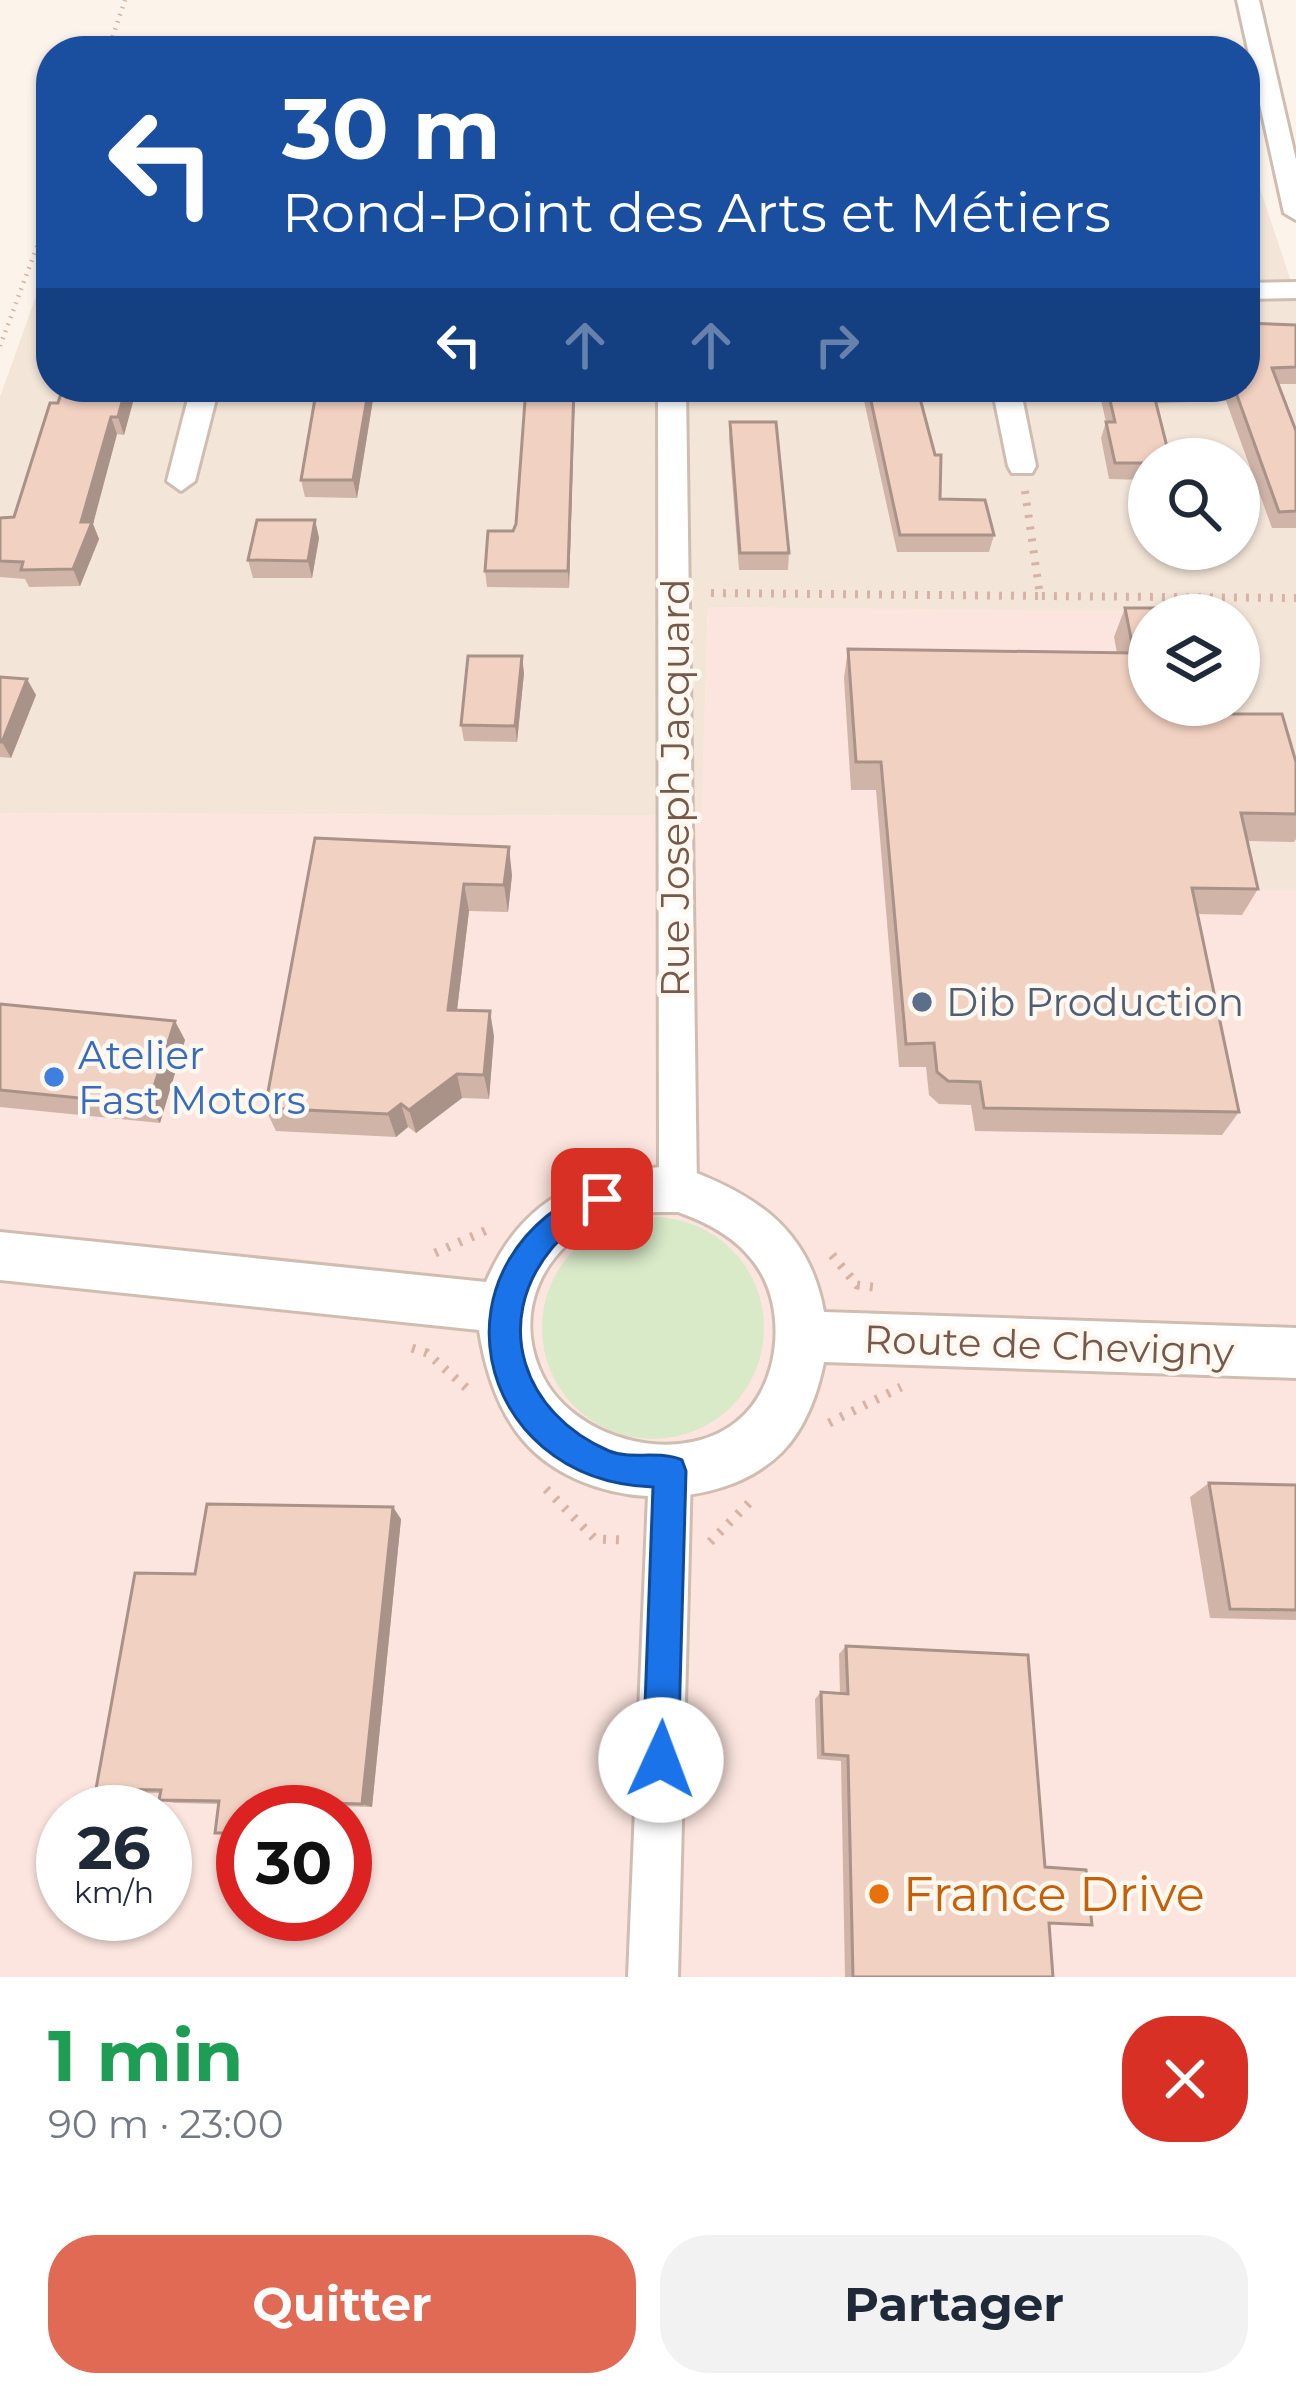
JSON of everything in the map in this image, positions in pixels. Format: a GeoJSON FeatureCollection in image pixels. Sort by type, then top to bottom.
{"type":"FeatureCollection","features":[{"type":"Feature","properties":{"kind":"street"},"geometry":{"type":"LineString","coordinates":[[1248,0],[1256,36]]}},
{"type":"Feature","properties":{"kind":"street"},"geometry":{"type":"LineString","coordinates":[[1260,52],[1296,213]]}},
{"type":"Feature","properties":{"kind":"street"},"geometry":{"type":"LineString","coordinates":[[1260,112],[1274,112]]}},
{"type":"Feature","properties":{"kind":"street"},"geometry":{"type":"LineString","coordinates":[[1260,291],[1296,290]]}},
{"type":"Feature","properties":{"kind":"street"},"geometry":{"type":"LineString","coordinates":[[181,481],[201,402]]}},
{"type":"Feature","properties":{"kind":"street","name":"Rue Joseph Jacquard"},"geometry":{"type":"LineString","coordinates":[[672,402],[678,1189]]}},
{"type":"Feature","properties":{"kind":"street"},"geometry":{"type":"LineString","coordinates":[[1009,402],[1022,466]]}},
{"type":"Feature","properties":{"kind":"street"},"geometry":{"type":"LineString","coordinates":[[678,1189],[754,1226],[792,1278],[802,1336],[792,1390],[765,1431],[727,1457],[670,1471],[611,1469],[552,1438],[524,1400],[508,1362],[503,1308],[521,1262],[551,1226],[578,1207],[626,1191],[678,1189]]}},
{"type":"Feature","properties":{"kind":"street"},"geometry":{"type":"LineString","coordinates":[[0,1256],[503,1308]]}},
{"type":"Feature","properties":{"kind":"street","name":"Route de Chevigny"},"geometry":{"type":"LineString","coordinates":[[802,1336],[1296,1353]]}},
{"type":"Feature","properties":{"kind":"street"},"geometry":{"type":"LineString","coordinates":[[653,1977],[670,1471]]}},
{"type":"Feature","properties":{"kind":"path"},"geometry":{"type":"LineString","coordinates":[[113,36],[125,0]]}},
{"type":"Feature","properties":{"kind":"path"},"geometry":{"type":"LineString","coordinates":[[0,346],[36,249]]}},
{"type":"Feature","properties":{"kind":"path"},"geometry":{"type":"LineString","coordinates":[[1022,466],[1040,596]]}},
{"type":"Feature","properties":{"kind":"path"},"geometry":{"type":"LineString","coordinates":[[674,593],[1296,598]]}},
{"type":"Feature","properties":{"kind":"path"},"geometry":{"type":"LineString","coordinates":[[421,1258],[496,1226]]}},
{"type":"Feature","properties":{"kind":"path"},"geometry":{"type":"LineString","coordinates":[[817,1237],[857,1285],[897,1290]]}},
{"type":"Feature","properties":{"kind":"path"},"geometry":{"type":"LineString","coordinates":[[392,1342],[427,1353],[479,1399]]}},
{"type":"Feature","properties":{"kind":"path"},"geometry":{"type":"LineString","coordinates":[[816,1436],[830,1423],[902,1387],[925,1387]]}},
{"type":"Feature","properties":{"kind":"path"},"geometry":{"type":"LineString","coordinates":[[534,1474],[595,1539],[709,1544],[759,1493]]}},
{"type":"Feature","properties":{"kind":"shaded area"},"geometry":{"type":"Polygon","coordinates":[[[1260,189],[1296,296],[1296,891],[1237,890],[1192,726],[1260,726],[1260,594],[1128,594],[1128,613],[708,607],[702,816],[0,813],[0,397],[36,296],[36,402],[1260,402],[1260,189]]]}},
{"type":"Feature","properties":{"kind":"shaded area"},"geometry":{"type":"Polygon","coordinates":[[[708,607],[1128,611],[1128,726],[1192,726],[1237,889],[1296,891],[1296,1977],[0,1977],[0,813],[701,816],[708,607]]]}},
{"type":"Feature","properties":{"kind":"green space"},"geometry":{"type":"Polygon","coordinates":[[[653,1217],[695,1226],[731,1250],[755,1286],[764,1328],[755,1370],[731,1406],[695,1430],[653,1439],[611,1430],[575,1406],[551,1370],[542,1328],[551,1286],[575,1250],[611,1226],[653,1217]]]}},
{"type":"Feature","properties":{"kind":"building"},"geometry":{"type":"Polygon","coordinates":[[[1260,324],[1296,325],[1296,367],[1272,368],[1296,431],[1296,511],[1279,512],[1260,459],[1260,438],[1252,438],[1239,402],[1260,402],[1260,324]]]}},
{"type":"Feature","properties":{"kind":"building"},"geometry":{"type":"Polygon","coordinates":[[[122,402],[118,417],[111,417],[81,522],[92,522],[73,569],[21,570],[23,562],[0,561],[0,518],[14,517],[50,403],[122,402]]]}},
{"type":"Feature","properties":{"kind":"building"},"geometry":{"type":"Polygon","coordinates":[[[314,402],[366,402],[353,480],[301,480],[314,402]]]}},
{"type":"Feature","properties":{"kind":"building"},"geometry":{"type":"Polygon","coordinates":[[[525,402],[574,402],[568,571],[485,571],[488,531],[513,531],[525,402]]]}},
{"type":"Feature","properties":{"kind":"building"},"geometry":{"type":"Polygon","coordinates":[[[871,402],[921,402],[935,455],[941,455],[940,499],[985,500],[994,535],[900,535],[871,402]]]}},
{"type":"Feature","properties":{"kind":"building"},"geometry":{"type":"Polygon","coordinates":[[[1110,402],[1156,402],[1165,438],[1128,438],[1128,463],[1115,463],[1106,422],[1115,422],[1110,402]]]}},
{"type":"Feature","properties":{"kind":"building"},"geometry":{"type":"Polygon","coordinates":[[[730,422],[776,422],[789,553],[740,553],[730,422]]]}},
{"type":"Feature","properties":{"kind":"building"},"geometry":{"type":"Polygon","coordinates":[[[257,520],[315,520],[308,561],[248,560],[257,520]]]}},
{"type":"Feature","properties":{"kind":"building"},"geometry":{"type":"Polygon","coordinates":[[[848,649],[1128,653],[1128,726],[1260,726],[1260,714],[1282,714],[1296,762],[1296,814],[1241,813],[1258,889],[1192,888],[1239,1112],[984,1108],[980,1082],[948,1081],[937,1072],[934,1043],[906,1044],[881,762],[856,762],[848,649]]]}},
{"type":"Feature","properties":{"kind":"building"},"geometry":{"type":"Polygon","coordinates":[[[468,656],[522,656],[515,726],[461,725],[468,656]]]}},
{"type":"Feature","properties":{"kind":"building"},"geometry":{"type":"Polygon","coordinates":[[[0,677],[27,679],[2,742],[0,742],[0,677]]]}},
{"type":"Feature","properties":{"kind":"building"},"geometry":{"type":"Polygon","coordinates":[[[315,838],[509,847],[504,885],[464,884],[448,1010],[490,1011],[484,1075],[457,1074],[409,1110],[401,1104],[388,1114],[265,1108],[315,838]]]}},
{"type":"Feature","properties":{"kind":"building"},"geometry":{"type":"Polygon","coordinates":[[[0,1004],[175,1021],[148,1105],[0,1090],[0,1004]]]}},
{"type":"Feature","properties":{"kind":"building"},"geometry":{"type":"Polygon","coordinates":[[[1209,1483],[1296,1485],[1296,1610],[1230,1609],[1209,1483]]]}},
{"type":"Feature","properties":{"kind":"building"},"geometry":{"type":"Polygon","coordinates":[[[207,1504],[393,1507],[364,1785],[216,1785],[216,1801],[192,1801],[192,1785],[97,1785],[135,1573],[195,1574],[207,1504]]]}},
{"type":"Feature","properties":{"kind":"building"},"geometry":{"type":"Polygon","coordinates":[[[846,1646],[1028,1655],[1045,1867],[1086,1870],[1092,1925],[1049,1923],[1053,1977],[853,1977],[848,1756],[823,1754],[821,1692],[848,1694],[846,1646]]]}},
{"type":"Feature","properties":{"kind":"place","name":"Dib Production"},"geometry":{"type":"Point","coordinates":[922,1002]}},
{"type":"Feature","properties":{"kind":"place","name":"Atelier Fast Motors"},"geometry":{"type":"Point","coordinates":[54,1077]}},
{"type":"Feature","properties":{"kind":"place","name":"France Drive"},"geometry":{"type":"Point","coordinates":[879,1894]}},
{"type":"Feature","properties":{"kind":"route"},"geometry":{"type":"LineString","coordinates":[[602,1199],[578,1207],[551,1226],[521,1262],[503,1308],[508,1362],[524,1400],[552,1438],[611,1469],[670,1471],[661,1760]]}}]}
